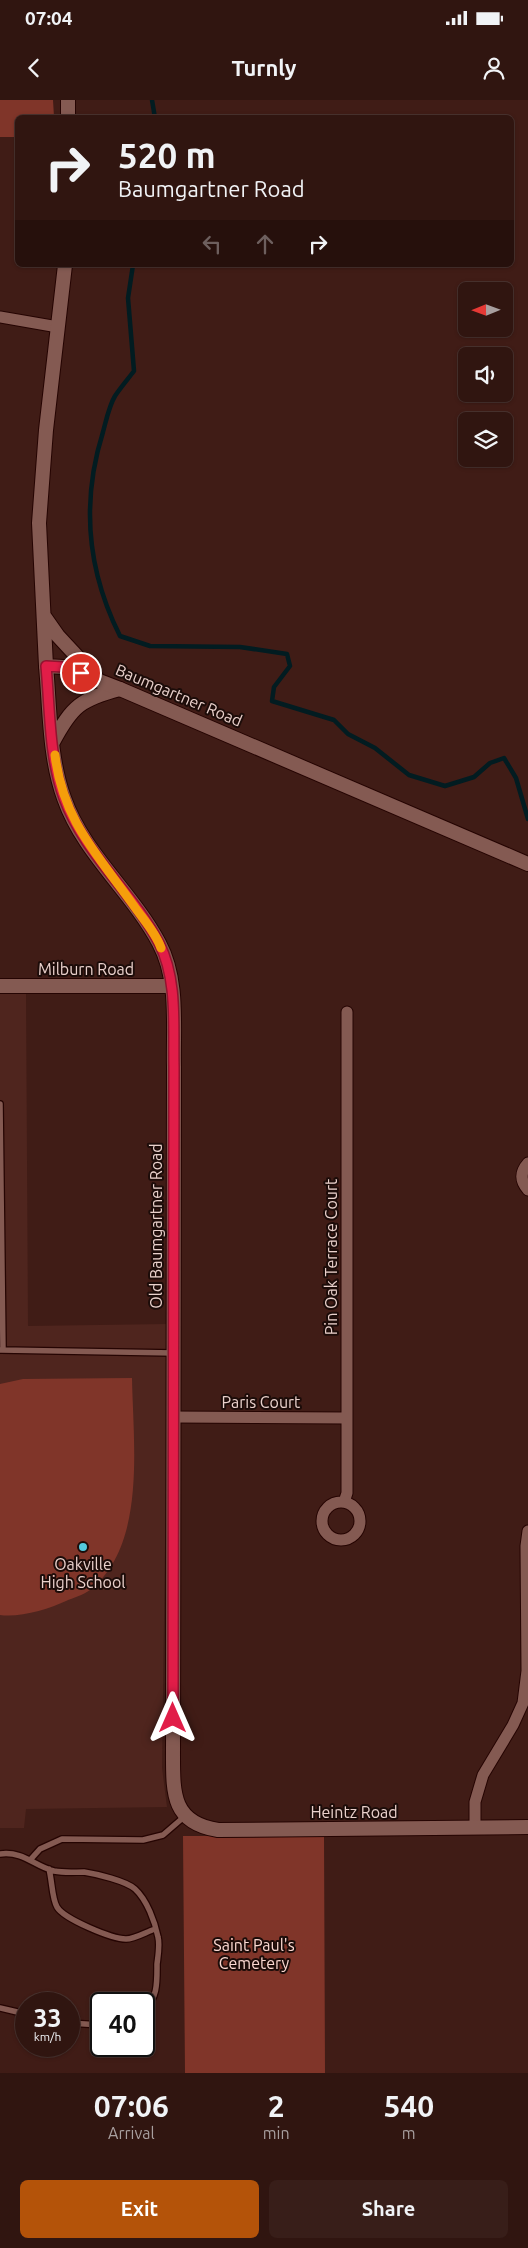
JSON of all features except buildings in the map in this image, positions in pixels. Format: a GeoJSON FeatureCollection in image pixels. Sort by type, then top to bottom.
{"type":"FeatureCollection","features":[{"type":"Feature","properties":{"kind":"street"},"geometry":{"type":"LineString","coordinates":[[68,100],[68,115]]}},
{"type":"Feature","properties":{"kind":"street"},"geometry":{"type":"LineString","coordinates":[[46,666],[38,523],[40,484],[65,267]]}},
{"type":"Feature","properties":{"kind":"street"},"geometry":{"type":"LineString","coordinates":[[0,317],[58,328]]}},
{"type":"Feature","properties":{"kind":"street"},"geometry":{"type":"LineString","coordinates":[[43,615],[58,636],[98,680]]}},
{"type":"Feature","properties":{"kind":"street","name":"Baumgartner Road"},"geometry":{"type":"LineString","coordinates":[[46,666],[63,667],[120,689],[528,864]]}},
{"type":"Feature","properties":{"kind":"street","name":"Old Baumgartner Road"},"geometry":{"type":"LineString","coordinates":[[46,666],[53,742],[60,785],[74,821],[160,944],[172,986],[174,1067],[173,1780],[176,1801],[185,1815]]}},
{"type":"Feature","properties":{"kind":"street"},"geometry":{"type":"LineString","coordinates":[[53,742],[65,719],[80,704],[96,695],[120,689]]}},
{"type":"Feature","properties":{"kind":"street","name":"Milburn Road"},"geometry":{"type":"LineString","coordinates":[[0,986],[172,986]]}},
{"type":"Feature","properties":{"kind":"street","name":"Pin Oak Terrace Court"},"geometry":{"type":"LineString","coordinates":[[344,1502],[347,1493],[347,1012]]}},
{"type":"Feature","properties":{"kind":"street"},"geometry":{"type":"LineString","coordinates":[[528,1163],[522,1175],[522,1181],[528,1190]]}},
{"type":"Feature","properties":{"kind":"street","name":"Paris Court"},"geometry":{"type":"LineString","coordinates":[[174,1418],[347,1418]]}},
{"type":"Feature","properties":{"kind":"street"},"geometry":{"type":"LineString","coordinates":[[475,1828],[475,1802],[483,1775],[513,1725],[523,1703],[527,1671],[526,1546],[528,1531]]}},
{"type":"Feature","properties":{"kind":"street","name":"Heintz Road"},"geometry":{"type":"LineString","coordinates":[[185,1815],[198,1825],[218,1830],[528,1827]]}},
{"type":"Feature","properties":{"kind":"lane"},"geometry":{"type":"LineString","coordinates":[[0,1104],[1,1350],[174,1353]]}},
{"type":"Feature","properties":{"kind":"lane"},"geometry":{"type":"LineString","coordinates":[[31,1859],[40,1848],[62,1839],[142,1840],[163,1834],[185,1815]]}},
{"type":"Feature","properties":{"kind":"lane"},"geometry":{"type":"LineString","coordinates":[[0,1854],[8,1853],[31,1859],[49,1869],[66,1873],[84,1872],[112,1879],[135,1889],[147,1907],[158,1938],[157,1983],[155,1992]]}},
{"type":"Feature","properties":{"kind":"lane"},"geometry":{"type":"LineString","coordinates":[[49,1869],[54,1899],[58,1909],[74,1919],[115,1938],[128,1939],[155,1929]]}},
{"type":"Feature","properties":{"kind":"lane"},"geometry":{"type":"LineString","coordinates":[[0,2008],[15,2011]]}},
{"type":"Feature","properties":{"kind":"shaded area","name":"Oakville High School"},"geometry":{"type":"Polygon","coordinates":[[[0,993],[26,993],[28,1326],[168,1324],[162,1768],[167,1807],[26,1809],[24,1828],[0,1828],[0,993]]]}},
{"type":"Feature","properties":{"kind":"green space"},"geometry":{"type":"Polygon","coordinates":[[[0,100],[53,100],[54,115],[15,115],[15,137],[0,137],[0,100]]]}},
{"type":"Feature","properties":{"kind":"green space"},"geometry":{"type":"Polygon","coordinates":[[[132,1378],[134,1432],[133,1492],[129,1520],[121,1547],[108,1571],[90,1590],[59,1604],[25,1614],[0,1615],[0,1384],[23,1379],[132,1378]]]}},
{"type":"Feature","properties":{"kind":"green space","name":"Saint Paul's Cemetery"},"geometry":{"type":"Polygon","coordinates":[[[183,1836],[324,1836],[325,2073],[185,2073],[183,1836]]]}},
{"type":"Feature","properties":{"kind":"waterway"},"geometry":{"type":"LineString","coordinates":[[152,100],[154,115]]}},
{"type":"Feature","properties":{"kind":"waterway"},"geometry":{"type":"LineString","coordinates":[[133,267],[128,298],[134,371],[115,396],[109,409],[96,458],[90,510],[94,561],[100,586],[120,636],[150,646],[240,647],[287,654],[290,666],[274,687],[272,701],[334,720],[348,734],[375,748],[409,775],[445,786],[474,777],[490,763],[504,758],[516,778],[528,819]]}},
{"type":"Feature","properties":{"kind":"slow traffic"},"geometry":{"type":"LineString","coordinates":[[55,755],[60,785],[74,821],[91,848],[132,902],[161,948]]}},
{"type":"Feature","properties":{"kind":"place","name":"Oakville High School"},"geometry":{"type":"Point","coordinates":[83,1547]}},
{"type":"Feature","properties":{"kind":"route"},"geometry":{"type":"LineString","coordinates":[[81,673],[63,667],[46,666],[53,742],[60,785],[74,821],[91,848],[132,902],[160,944],[172,986],[174,1067],[173,1718]]}}]}
